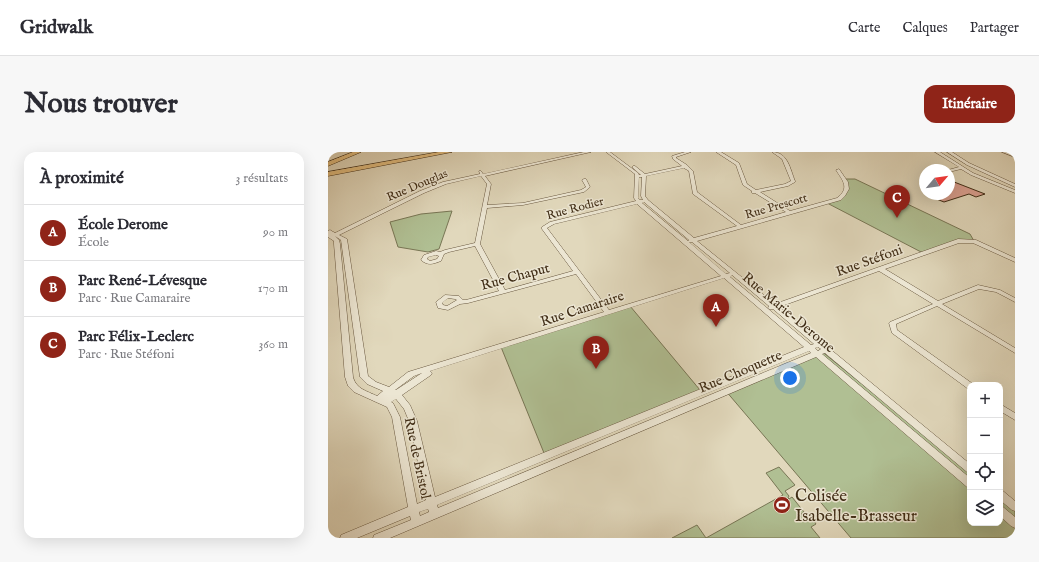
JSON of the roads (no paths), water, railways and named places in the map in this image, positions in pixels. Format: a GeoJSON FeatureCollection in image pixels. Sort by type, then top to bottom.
{"type":"FeatureCollection","features":[{"type":"Feature","properties":{"kind":"highway"},"geometry":{"type":"LineString","coordinates":[[328,164],[358,152]]}},
{"type":"Feature","properties":{"kind":"highway"},"geometry":{"type":"LineString","coordinates":[[328,170],[426,152]]}},
{"type":"Feature","properties":{"kind":"highway"},"geometry":{"type":"LineString","coordinates":[[328,174],[449,152]]}},
{"type":"Feature","properties":{"kind":"street","name":"Rue Douglas"},"geometry":{"type":"LineString","coordinates":[[330,235],[436,186],[481,173],[580,152]]}},
{"type":"Feature","properties":{"kind":"street","name":"Rue Douglas"},"geometry":{"type":"LineString","coordinates":[[481,173],[589,152]]}},
{"type":"Feature","properties":{"kind":"street"},"geometry":{"type":"LineString","coordinates":[[608,152],[641,176],[686,166]]}},
{"type":"Feature","properties":{"kind":"street"},"geometry":{"type":"LineString","coordinates":[[614,152],[641,176],[643,196],[646,200]]}},
{"type":"Feature","properties":{"kind":"street"},"geometry":{"type":"LineString","coordinates":[[689,152],[674,156],[674,158],[691,171],[693,190],[695,193],[741,227]]}},
{"type":"Feature","properties":{"kind":"street"},"geometry":{"type":"LineString","coordinates":[[718,152],[738,164],[745,185],[790,213]]}},
{"type":"Feature","properties":{"kind":"street"},"geometry":{"type":"LineString","coordinates":[[754,192],[786,185],[793,181],[784,158],[774,152]]}},
{"type":"Feature","properties":{"kind":"street"},"geometry":{"type":"LineString","coordinates":[[937,152],[961,168],[1015,192]]}},
{"type":"Feature","properties":{"kind":"street"},"geometry":{"type":"LineString","coordinates":[[949,152],[968,164],[1015,186]]}},
{"type":"Feature","properties":{"kind":"street"},"geometry":{"type":"LineString","coordinates":[[1004,152],[1015,156]]}},
{"type":"Feature","properties":{"kind":"street"},"geometry":{"type":"LineString","coordinates":[[955,170],[961,168]]}},
{"type":"Feature","properties":{"kind":"street","name":"Rue Prescott"},"geometry":{"type":"LineString","coordinates":[[685,242],[839,199],[846,194],[848,189],[847,184],[838,170]]}},
{"type":"Feature","properties":{"kind":"street"},"geometry":{"type":"LineString","coordinates":[[481,173],[489,184],[477,244],[503,292]]}},
{"type":"Feature","properties":{"kind":"street"},"geometry":{"type":"LineString","coordinates":[[639,202],[636,198],[641,176]]}},
{"type":"Feature","properties":{"kind":"street"},"geometry":{"type":"LineString","coordinates":[[484,207],[523,204],[582,191],[588,187],[584,180]]}},
{"type":"Feature","properties":{"kind":"street","name":"Rue Rodier"},"geometry":{"type":"LineString","coordinates":[[608,313],[544,228],[552,223],[646,200]]}},
{"type":"Feature","properties":{"kind":"street","name":"Rue Marie-Derome"},"geometry":{"type":"LineString","coordinates":[[646,200],[967,467]]}},
{"type":"Feature","properties":{"kind":"street","name":"Rue Marie-Derome"},"geometry":{"type":"LineString","coordinates":[[639,202],[967,481]]}},
{"type":"Feature","properties":{"kind":"street"},"geometry":{"type":"LineString","coordinates":[[330,235],[344,239],[364,377],[370,383],[393,392]]}},
{"type":"Feature","properties":{"kind":"street"},"geometry":{"type":"LineString","coordinates":[[330,235],[336,241],[346,329],[349,377],[351,384],[357,390],[382,401]]}},
{"type":"Feature","properties":{"kind":"street","name":"Rue Stéfoni"},"geometry":{"type":"LineString","coordinates":[[765,310],[958,241],[974,241],[1015,260]]}},
{"type":"Feature","properties":{"kind":"street"},"geometry":{"type":"LineString","coordinates":[[440,254],[477,244]]}},
{"type":"Feature","properties":{"kind":"street"},"geometry":{"type":"LineString","coordinates":[[880,269],[1015,351]]}},
{"type":"Feature","properties":{"kind":"street","name":"Rue Chaput"},"geometry":{"type":"LineString","coordinates":[[459,302],[466,302],[576,272]]}},
{"type":"Feature","properties":{"kind":"street","name":"Rue Camaraire"},"geometry":{"type":"LineString","coordinates":[[382,401],[393,392],[438,367],[734,273]]}},
{"type":"Feature","properties":{"kind":"street"},"geometry":{"type":"LineString","coordinates":[[340,277],[350,275]]}},
{"type":"Feature","properties":{"kind":"street"},"geometry":{"type":"LineString","coordinates":[[967,384],[894,331],[892,322],[978,287],[998,291],[1015,300]]}},
{"type":"Feature","properties":{"kind":"street"},"geometry":{"type":"LineString","coordinates":[[346,329],[356,325]]}},
{"type":"Feature","properties":{"kind":"street","name":"Rue Choquette"},"geometry":{"type":"LineString","coordinates":[[345,538],[819,344]]}},
{"type":"Feature","properties":{"kind":"street","name":"Rue Choquette"},"geometry":{"type":"LineString","coordinates":[[378,538],[826,350]]}},
{"type":"Feature","properties":{"kind":"street","name":"Rue de Bristol"},"geometry":{"type":"LineString","coordinates":[[393,392],[408,408],[413,421],[430,502],[434,514]]}},
{"type":"Feature","properties":{"kind":"street","name":"Rue de Bristol"},"geometry":{"type":"LineString","coordinates":[[382,401],[390,405],[396,417],[416,522]]}},
{"type":"Feature","properties":{"kind":"street"},"geometry":{"type":"LineString","coordinates":[[1003,409],[1015,417]]}},
{"type":"Feature","properties":{"kind":"street"},"geometry":{"type":"LineString","coordinates":[[658,410],[664,418]]}},
{"type":"Feature","properties":{"kind":"street"},"geometry":{"type":"LineString","coordinates":[[529,462],[533,473]]}},
{"type":"Feature","properties":{"kind":"street"},"geometry":{"type":"LineString","coordinates":[[1003,497],[1015,507]]}},
{"type":"Feature","properties":{"kind":"street"},"geometry":{"type":"LineString","coordinates":[[1003,513],[1015,523]]}},
{"type":"Feature","properties":{"kind":"place","name":"Parc Félix-Leclerc"},"geometry":{"type":"Point","coordinates":[897,218]}},
{"type":"Feature","properties":{"kind":"place","name":"École Derome"},"geometry":{"type":"Point","coordinates":[716,327]}},
{"type":"Feature","properties":{"kind":"place","name":"Parc René-Lévesque"},"geometry":{"type":"Point","coordinates":[596,369]}},
{"type":"Feature","properties":{"kind":"place","name":"Colisée Isabelle-Brasseur"},"geometry":{"type":"Point","coordinates":[782,505]}}]}
